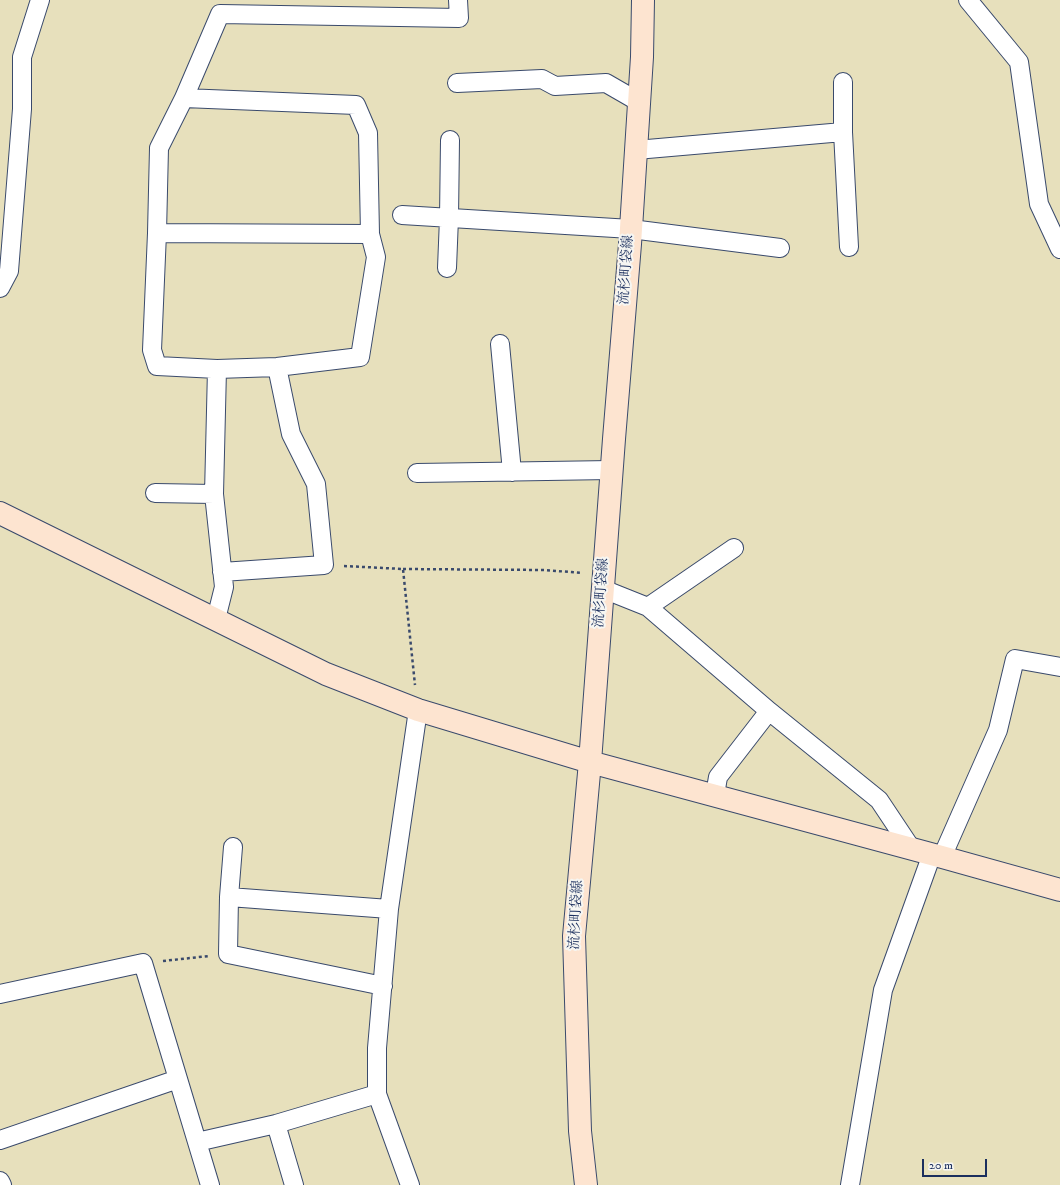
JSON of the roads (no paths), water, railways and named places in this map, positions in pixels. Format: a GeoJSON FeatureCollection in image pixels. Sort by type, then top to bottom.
{"type":"FeatureCollection","features":[{"type":"Feature","properties":{"kind":"main road","name":"流杉町袋線"},"geometry":{"type":"LineString","coordinates":[[586,1185],[580,1131],[574,936],[590,762],[631,229],[644,0]]}},
{"type":"Feature","properties":{"kind":"main road"},"geometry":{"type":"LineString","coordinates":[[0,513],[326,674],[418,710],[590,762],[937,855],[1060,890]]}},
{"type":"Feature","properties":{"kind":"street"},"geometry":{"type":"LineString","coordinates":[[0,288],[9,271],[22,109],[22,57],[40,0]]}},
{"type":"Feature","properties":{"kind":"street"},"geometry":{"type":"LineString","coordinates":[[184,98],[356,105],[368,133],[370,234],[376,257],[360,357],[277,367],[217,369],[157,366],[152,350],[159,148],[184,98],[220,14],[459,18],[458,0]]}},
{"type":"Feature","properties":{"kind":"street"},"geometry":{"type":"LineString","coordinates":[[968,0],[1019,62],[1039,204],[1060,249]]}},
{"type":"Feature","properties":{"kind":"street"},"geometry":{"type":"LineString","coordinates":[[457,83],[542,79],[555,86],[606,83],[639,102]]}},
{"type":"Feature","properties":{"kind":"street"},"geometry":{"type":"LineString","coordinates":[[843,82],[843,132],[849,248]]}},
{"type":"Feature","properties":{"kind":"street"},"geometry":{"type":"LineString","coordinates":[[636,150],[843,132]]}},
{"type":"Feature","properties":{"kind":"street"},"geometry":{"type":"LineString","coordinates":[[447,268],[450,218],[450,140]]}},
{"type":"Feature","properties":{"kind":"street"},"geometry":{"type":"LineString","coordinates":[[402,215],[631,229],[780,248]]}},
{"type":"Feature","properties":{"kind":"street"},"geometry":{"type":"LineString","coordinates":[[157,233],[370,234]]}},
{"type":"Feature","properties":{"kind":"street"},"geometry":{"type":"LineString","coordinates":[[500,344],[512,472]]}},
{"type":"Feature","properties":{"kind":"street"},"geometry":{"type":"LineString","coordinates":[[222,572],[324,565],[316,484],[291,434],[277,367]]}},
{"type":"Feature","properties":{"kind":"street"},"geometry":{"type":"LineString","coordinates":[[216,619],[224,587],[214,494],[217,369]]}},
{"type":"Feature","properties":{"kind":"street"},"geometry":{"type":"LineString","coordinates":[[417,473],[612,470]]}},
{"type":"Feature","properties":{"kind":"street"},"geometry":{"type":"LineString","coordinates":[[155,493],[214,494]]}},
{"type":"Feature","properties":{"kind":"street"},"geometry":{"type":"LineString","coordinates":[[648,607],[734,548]]}},
{"type":"Feature","properties":{"kind":"street"},"geometry":{"type":"LineString","coordinates":[[603,582],[648,607],[769,711],[879,800],[911,848]]}},
{"type":"Feature","properties":{"kind":"street"},"geometry":{"type":"LineString","coordinates":[[850,1185],[884,990],[937,855],[998,730],[1015,659],[1060,667]]}},
{"type":"Feature","properties":{"kind":"street"},"geometry":{"type":"LineString","coordinates":[[410,1185],[377,1094],[377,1048],[389,909],[418,710]]}},
{"type":"Feature","properties":{"kind":"street"},"geometry":{"type":"LineString","coordinates":[[715,795],[718,776],[769,711]]}},
{"type":"Feature","properties":{"kind":"street"},"geometry":{"type":"LineString","coordinates":[[233,847],[229,897],[228,954],[383,986]]}},
{"type":"Feature","properties":{"kind":"street"},"geometry":{"type":"LineString","coordinates":[[229,897],[389,909]]}},
{"type":"Feature","properties":{"kind":"street"},"geometry":{"type":"LineString","coordinates":[[0,994],[143,963],[210,1185]]}},
{"type":"Feature","properties":{"kind":"street"},"geometry":{"type":"LineString","coordinates":[[0,1140],[178,1079]]}},
{"type":"Feature","properties":{"kind":"street"},"geometry":{"type":"LineString","coordinates":[[197,1142],[276,1124],[377,1094]]}},
{"type":"Feature","properties":{"kind":"street"},"geometry":{"type":"LineString","coordinates":[[276,1124],[294,1185]]}},
{"type":"Feature","properties":{"kind":"street"},"geometry":{"type":"LineString","coordinates":[[0,1181],[2,1185]]}}]}
